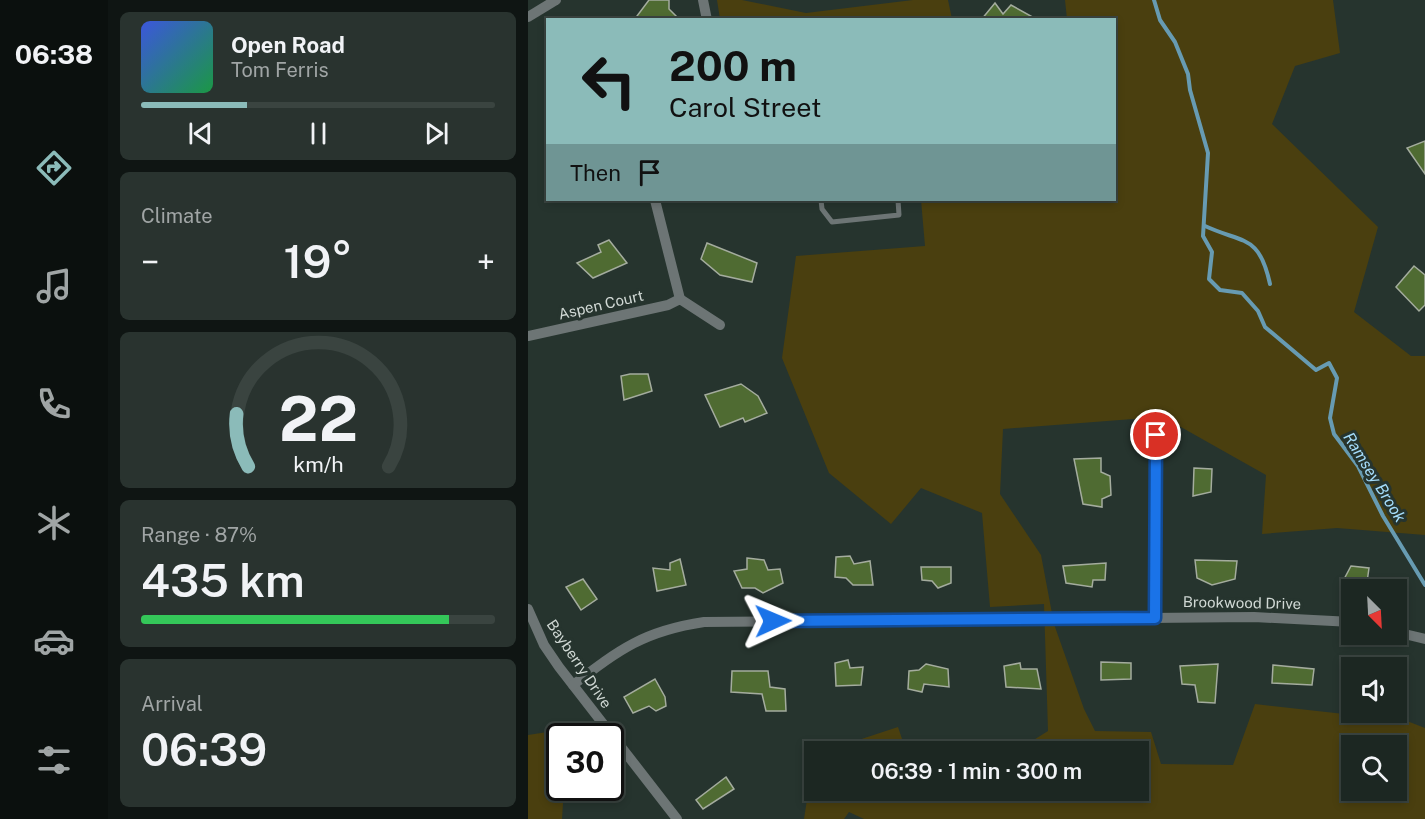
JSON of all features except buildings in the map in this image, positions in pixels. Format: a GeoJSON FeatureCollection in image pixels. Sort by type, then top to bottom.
{"type":"FeatureCollection","features":[{"type":"Feature","properties":{"kind":"street"},"geometry":{"type":"LineString","coordinates":[[528,17],[556,0]]}},
{"type":"Feature","properties":{"kind":"street"},"geometry":{"type":"LineString","coordinates":[[703,0],[707,18]]}},
{"type":"Feature","properties":{"kind":"street"},"geometry":{"type":"LineString","coordinates":[[655,201],[680,299],[720,325]]}},
{"type":"Feature","properties":{"kind":"street","name":"Aspen Court"},"geometry":{"type":"LineString","coordinates":[[528,336],[668,305],[680,299]]}},
{"type":"Feature","properties":{"kind":"street"},"geometry":{"type":"LineString","coordinates":[[1155,618],[1156,435]]}},
{"type":"Feature","properties":{"kind":"street","name":"Bayberry Drive"},"geometry":{"type":"LineString","coordinates":[[528,609],[544,645],[677,819]]}},
{"type":"Feature","properties":{"kind":"street","name":"Brookwood Drive"},"geometry":{"type":"LineString","coordinates":[[573,684],[618,650],[639,638],[661,630],[704,622],[1254,617],[1341,621]]}},
{"type":"Feature","properties":{"kind":"street"},"geometry":{"type":"LineString","coordinates":[[1407,635],[1425,639]]}},
{"type":"Feature","properties":{"kind":"lane"},"geometry":{"type":"LineString","coordinates":[[821,201],[822,209],[832,222],[899,214],[898,201]]}},
{"type":"Feature","properties":{"kind":"shaded area"},"geometry":{"type":"Polygon","coordinates":[[[717,0],[742,0],[806,13],[913,0],[948,0],[952,18],[720,18],[717,0]]]}},
{"type":"Feature","properties":{"kind":"shaded area"},"geometry":{"type":"Polygon","coordinates":[[[1065,0],[1333,0],[1340,53],[1295,66],[1272,124],[1378,227],[1354,312],[1411,356],[1425,356],[1425,535],[1337,528],[1262,534],[1266,475],[1172,422],[1133,419],[1003,429],[1000,494],[1041,555],[1054,624],[1084,709],[1095,731],[1151,732],[1161,764],[1233,765],[1255,704],[1341,714],[1341,723],[1407,723],[1407,721],[1425,728],[1425,819],[864,819],[849,812],[844,819],[804,819],[807,801],[1149,801],[1149,741],[1032,741],[1048,731],[1044,604],[990,607],[982,513],[921,488],[891,524],[829,473],[782,358],[796,256],[925,246],[921,201],[1116,201],[1116,18],[1067,18],[1065,0]]]}},
{"type":"Feature","properties":{"kind":"shaded area"},"geometry":{"type":"Polygon","coordinates":[[[898,727],[903,741],[855,741],[898,727]]]}},
{"type":"Feature","properties":{"kind":"shaded area"},"geometry":{"type":"Polygon","coordinates":[[[546,732],[546,801],[563,801],[562,819],[528,819],[528,735],[546,732]]]}},
{"type":"Feature","properties":{"kind":"waterway","name":"Ramsey Brook"},"geometry":{"type":"LineString","coordinates":[[1154,0],[1160,20],[1175,42],[1188,74],[1190,90],[1208,153],[1203,236],[1212,252],[1209,279],[1220,290],[1242,293],[1258,311],[1265,327],[1316,370],[1329,363],[1337,378],[1330,418],[1334,434],[1358,466],[1383,516],[1425,585]]}},
{"type":"Feature","properties":{"kind":"waterway"},"geometry":{"type":"LineString","coordinates":[[1205,226],[1240,239],[1255,248],[1261,256],[1270,284]]}},
{"type":"Feature","properties":{"kind":"route"},"geometry":{"type":"LineString","coordinates":[[773,621],[1155,618],[1156,435]]}}]}
